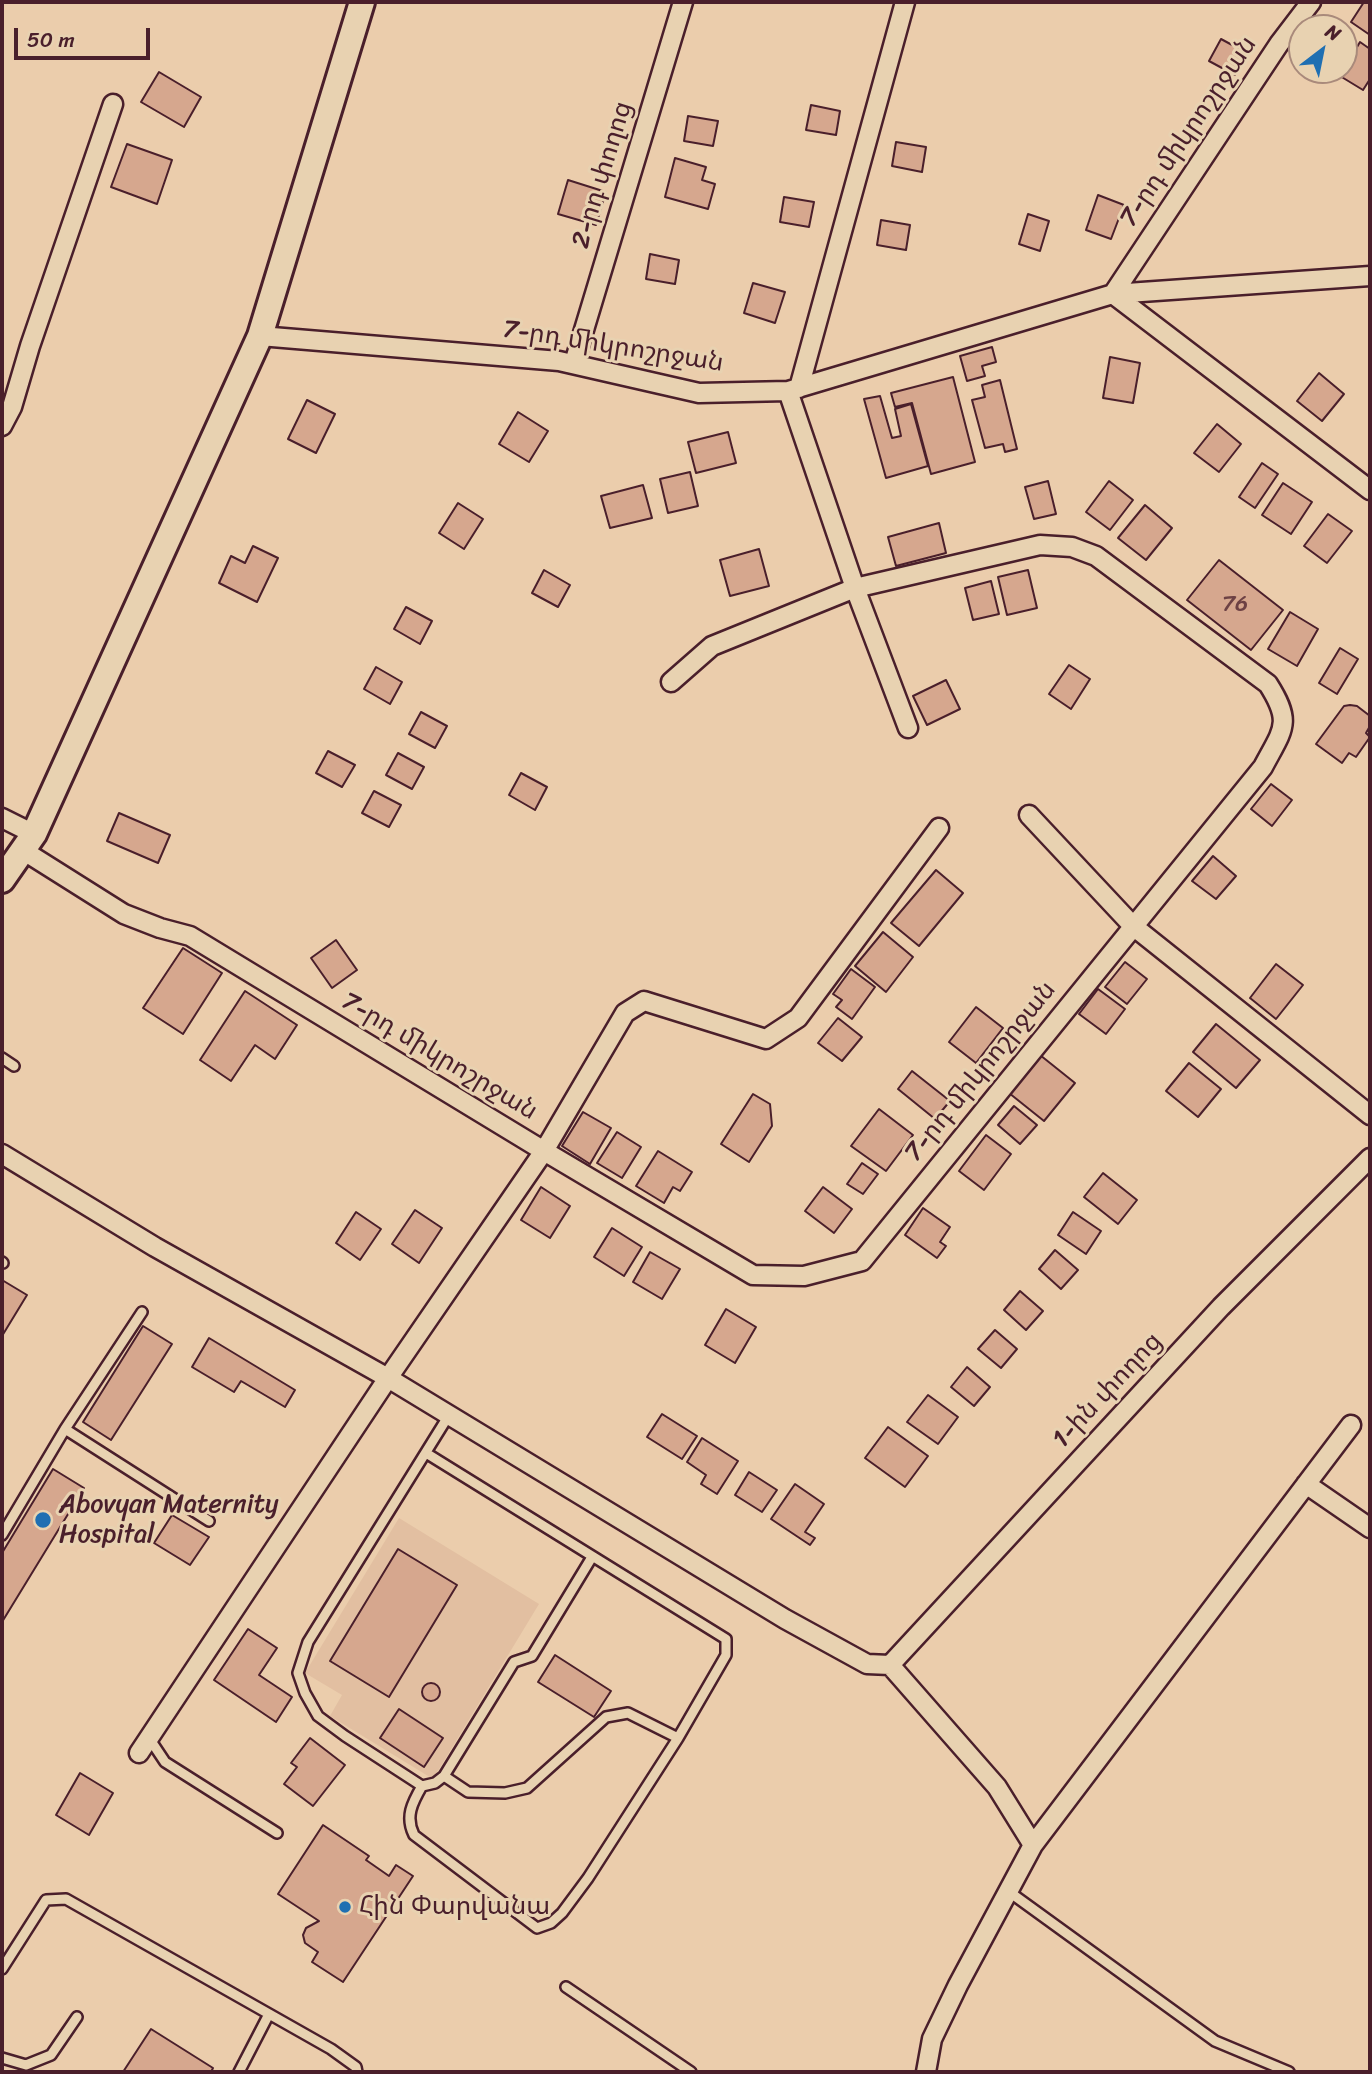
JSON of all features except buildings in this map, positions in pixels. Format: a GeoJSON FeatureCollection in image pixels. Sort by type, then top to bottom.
{"type":"FeatureCollection","features":[{"type":"Feature","properties":{"kind":"main road"},"geometry":{"type":"LineString","coordinates":[[2,880],[29,843],[260,336],[362,2]]}},
{"type":"Feature","properties":{"kind":"street","name":"2-րդ փողոց"},"geometry":{"type":"LineString","coordinates":[[574,363],[683,2]]}},
{"type":"Feature","properties":{"kind":"street"},"geometry":{"type":"LineString","coordinates":[[905,2],[794,389],[855,588],[908,728]]}},
{"type":"Feature","properties":{"kind":"street","name":"7-րդ միկրոշրջան"},"geometry":{"type":"LineString","coordinates":[[1113,294],[1279,44],[1311,2]]}},
{"type":"Feature","properties":{"kind":"street"},"geometry":{"type":"LineString","coordinates":[[2,424],[12,407],[30,346],[113,104]]}},
{"type":"Feature","properties":{"kind":"street","name":"7-րդ միկրոշրջան"},"geometry":{"type":"LineString","coordinates":[[260,336],[574,363],[699,393],[794,389],[1113,294],[1370,276]]}},
{"type":"Feature","properties":{"kind":"street"},"geometry":{"type":"LineString","coordinates":[[1113,294],[1370,490]]}},
{"type":"Feature","properties":{"kind":"street","name":"7-րդ միկրոշրջան"},"geometry":{"type":"LineString","coordinates":[[2,817],[29,843],[124,914],[190,936],[753,1275],[804,1276],[862,1261],[1262,767],[1283,729],[1282,706],[1268,684],[1096,555],[1072,547],[1040,545],[855,588],[712,646],[671,682]]}},
{"type":"Feature","properties":{"kind":"street"},"geometry":{"type":"LineString","coordinates":[[1029,815],[1133,926],[1370,1115]]}},
{"type":"Feature","properties":{"kind":"street"},"geometry":{"type":"LineString","coordinates":[[144,1746],[388,1378],[544,1151],[625,1013],[644,1001],[766,1039],[798,1018],[939,828]]}},
{"type":"Feature","properties":{"kind":"street"},"geometry":{"type":"LineString","coordinates":[[2,1154],[155,1247],[388,1378],[785,1619],[867,1664],[890,1665],[997,1787],[1033,1846]]}},
{"type":"Feature","properties":{"kind":"street","name":"1-ին փողոց"},"geometry":{"type":"LineString","coordinates":[[890,1665],[1221,1307],[1370,1158]]}},
{"type":"Feature","properties":{"kind":"street"},"geometry":{"type":"LineString","coordinates":[[926,2072],[932,2039],[958,1984],[1033,1846],[1351,1425]]}},
{"type":"Feature","properties":{"kind":"street"},"geometry":{"type":"LineString","coordinates":[[1306,1483],[1370,1528]]}},
{"type":"Feature","properties":{"kind":"lane"},"geometry":{"type":"LineString","coordinates":[[2,1058],[14,1066]]}},
{"type":"Feature","properties":{"kind":"lane"},"geometry":{"type":"LineString","coordinates":[[2,1535],[65,1429],[142,1312]]}},
{"type":"Feature","properties":{"kind":"lane"},"geometry":{"type":"LineString","coordinates":[[449,1415],[308,1642],[298,1673],[318,1716],[422,1786],[435,1783],[443,1776],[513,1662],[532,1656],[592,1557]]}},
{"type":"Feature","properties":{"kind":"lane"},"geometry":{"type":"LineString","coordinates":[[65,1429],[209,1521]]}},
{"type":"Feature","properties":{"kind":"lane"},"geometry":{"type":"LineString","coordinates":[[422,1786],[414,1800],[408,1823],[414,1835],[537,1928],[551,1923],[562,1913],[588,1878],[678,1738],[726,1655],[726,1639],[426,1453]]}},
{"type":"Feature","properties":{"kind":"lane"},"geometry":{"type":"LineString","coordinates":[[443,1776],[468,1792],[505,1793],[527,1788],[606,1717],[628,1713],[678,1738]]}},
{"type":"Feature","properties":{"kind":"lane"},"geometry":{"type":"LineString","coordinates":[[144,1746],[277,1833]]}},
{"type":"Feature","properties":{"kind":"lane"},"geometry":{"type":"LineString","coordinates":[[1008,1891],[1215,2041],[1289,2072]]}},
{"type":"Feature","properties":{"kind":"lane"},"geometry":{"type":"LineString","coordinates":[[2,1969],[46,1900],[66,1899],[331,2049],[356,2067],[357,2072]]}},
{"type":"Feature","properties":{"kind":"lane"},"geometry":{"type":"LineString","coordinates":[[566,1987],[691,2072]]}},
{"type":"Feature","properties":{"kind":"lane"},"geometry":{"type":"LineString","coordinates":[[239,2072],[270,2014]]}},
{"type":"Feature","properties":{"kind":"lane"},"geometry":{"type":"LineString","coordinates":[[2,2058],[26,2065],[51,2055],[77,2017]]}},
{"type":"Feature","properties":{"kind":"shaded area"},"geometry":{"type":"Polygon","coordinates":[[[399,1518],[539,1604],[433,1779],[330,1716],[342,1695],[305,1673],[399,1518]]]}},
{"type":"Feature","properties":{"kind":"place","name":"Abovyan Maternity Hospital"},"geometry":{"type":"Point","coordinates":[43,1520]}},
{"type":"Feature","properties":{"kind":"place","name":"Հին Փարվանա"},"geometry":{"type":"Point","coordinates":[345,1907]}}]}
